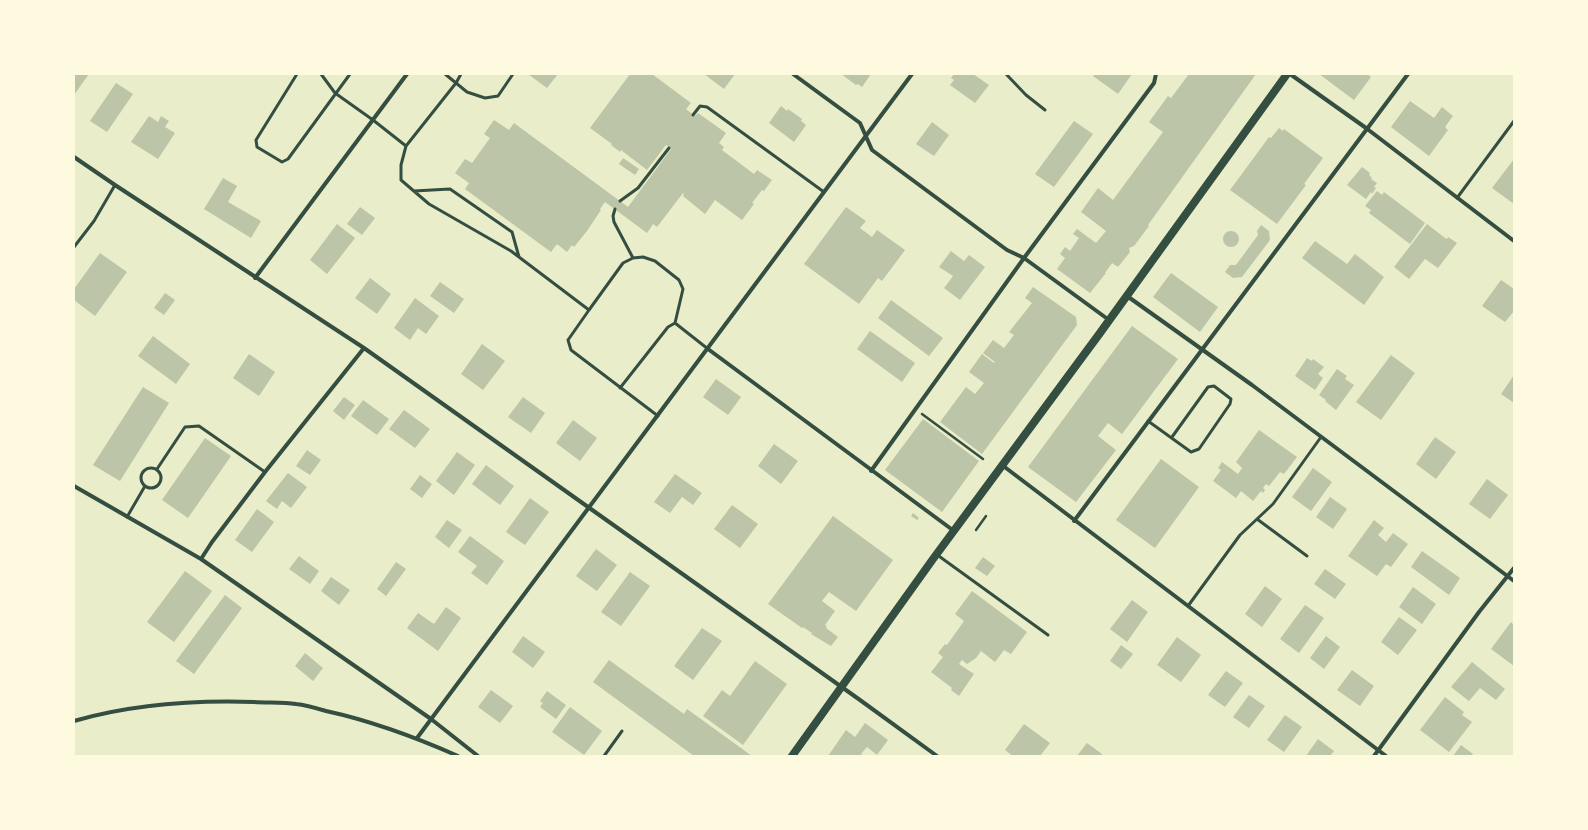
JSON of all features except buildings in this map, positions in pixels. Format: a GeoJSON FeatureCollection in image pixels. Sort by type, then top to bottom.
{"type":"FeatureCollection","features":[{"type":"Feature","properties":{"kind":"main road"},"geometry":{"type":"LineString","coordinates":[[792,756],[936,554],[1110,320],[1287,74]]}},
{"type":"Feature","properties":{"kind":"street"},"geometry":{"type":"LineString","coordinates":[[255,278],[407,74]]}},
{"type":"Feature","properties":{"kind":"street"},"geometry":{"type":"LineString","coordinates":[[793,74],[860,123],[872,150],[1006,250],[1024,258],[1110,320]]}},
{"type":"Feature","properties":{"kind":"street"},"geometry":{"type":"LineString","coordinates":[[417,738],[912,74]]}},
{"type":"Feature","properties":{"kind":"street"},"geometry":{"type":"LineString","coordinates":[[871,470],[1024,258],[1154,83],[1156,74]]}},
{"type":"Feature","properties":{"kind":"street"},"geometry":{"type":"LineString","coordinates":[[1290,74],[1366,128],[1514,241]]}},
{"type":"Feature","properties":{"kind":"street"},"geometry":{"type":"LineString","coordinates":[[1074,521],[1366,128],[1408,74]]}},
{"type":"Feature","properties":{"kind":"street"},"geometry":{"type":"LineString","coordinates":[[74,157],[255,278],[364,348],[937,756]]}},
{"type":"Feature","properties":{"kind":"street"},"geometry":{"type":"LineString","coordinates":[[1126,296],[1321,437],[1514,581]]}},
{"type":"Feature","properties":{"kind":"street"},"geometry":{"type":"LineString","coordinates":[[201,559],[212,542],[265,472],[364,348]]}},
{"type":"Feature","properties":{"kind":"street"},"geometry":{"type":"LineString","coordinates":[[708,349],[954,531]]}},
{"type":"Feature","properties":{"kind":"street"},"geometry":{"type":"LineString","coordinates":[[1002,465],[1386,756]]}},
{"type":"Feature","properties":{"kind":"street"},"geometry":{"type":"LineString","coordinates":[[74,486],[201,559],[431,720],[478,756]]}},
{"type":"Feature","properties":{"kind":"street"},"geometry":{"type":"LineString","coordinates":[[1374,756],[1479,612],[1514,568]]}},
{"type":"Feature","properties":{"kind":"street"},"geometry":{"type":"LineString","coordinates":[[74,721],[133,707],[167,703],[233,702],[297,704],[353,716],[417,738],[458,756]]}},
{"type":"Feature","properties":{"kind":"lane"},"geometry":{"type":"LineString","coordinates":[[297,74],[256,140],[257,147],[282,162],[288,158],[350,74]]}},
{"type":"Feature","properties":{"kind":"lane"},"geometry":{"type":"LineString","coordinates":[[321,74],[335,93],[406,146]]}},
{"type":"Feature","properties":{"kind":"lane"},"geometry":{"type":"LineString","coordinates":[[445,74],[467,92],[485,98],[498,96],[513,74]]}},
{"type":"Feature","properties":{"kind":"lane"},"geometry":{"type":"LineString","coordinates":[[461,74],[456,83],[406,146],[401,165],[401,180],[430,204],[519,257],[589,310]]}},
{"type":"Feature","properties":{"kind":"lane"},"geometry":{"type":"LineString","coordinates":[[1006,74],[1026,95],[1045,110]]}},
{"type":"Feature","properties":{"kind":"lane"},"geometry":{"type":"LineString","coordinates":[[693,115],[700,106],[707,107],[824,192]]}},
{"type":"Feature","properties":{"kind":"lane"},"geometry":{"type":"LineString","coordinates":[[1457,198],[1514,121]]}},
{"type":"Feature","properties":{"kind":"lane"},"geometry":{"type":"LineString","coordinates":[[620,201],[638,188],[669,148]]}},
{"type":"Feature","properties":{"kind":"lane"},"geometry":{"type":"LineString","coordinates":[[74,247],[94,221],[115,185]]}},
{"type":"Feature","properties":{"kind":"lane"},"geometry":{"type":"LineString","coordinates":[[414,191],[450,189],[512,232],[519,257]]}},
{"type":"Feature","properties":{"kind":"lane"},"geometry":{"type":"LineString","coordinates":[[614,209],[614,222],[633,258]]}},
{"type":"Feature","properties":{"kind":"lane"},"geometry":{"type":"LineString","coordinates":[[620,388],[668,327],[675,323],[683,289],[679,280],[654,261],[643,257],[633,258],[623,263],[568,340],[571,350],[620,388],[658,416]]}},
{"type":"Feature","properties":{"kind":"lane"},"geometry":{"type":"LineString","coordinates":[[675,323],[708,349]]}},
{"type":"Feature","properties":{"kind":"lane"},"geometry":{"type":"LineString","coordinates":[[1148,421],[1191,452],[1199,448],[1230,404],[1231,399],[1214,386],[1208,387],[1172,437]]}},
{"type":"Feature","properties":{"kind":"lane"},"geometry":{"type":"LineString","coordinates":[[157,470],[185,427],[199,426],[265,472]]}},
{"type":"Feature","properties":{"kind":"lane"},"geometry":{"type":"LineString","coordinates":[[1188,606],[1240,535],[1273,504],[1321,437]]}},
{"type":"Feature","properties":{"kind":"lane"},"geometry":{"type":"LineString","coordinates":[[150,468],[157,470],[162,476],[160,484],[153,488],[145,486],[141,480],[143,472],[150,468]]}},
{"type":"Feature","properties":{"kind":"lane"},"geometry":{"type":"LineString","coordinates":[[127,517],[145,486]]}},
{"type":"Feature","properties":{"kind":"lane"},"geometry":{"type":"LineString","coordinates":[[1257,519],[1307,556]]}},
{"type":"Feature","properties":{"kind":"lane"},"geometry":{"type":"LineString","coordinates":[[936,554],[1048,635]]}},
{"type":"Feature","properties":{"kind":"lane"},"geometry":{"type":"LineString","coordinates":[[604,756],[622,731]]}},
{"type":"Feature","properties":{"kind":"path"},"geometry":{"type":"LineString","coordinates":[[915,409],[983,458]]}},
{"type":"Feature","properties":{"kind":"path"},"geometry":{"type":"LineString","coordinates":[[976,530],[986,516]]}}]}
